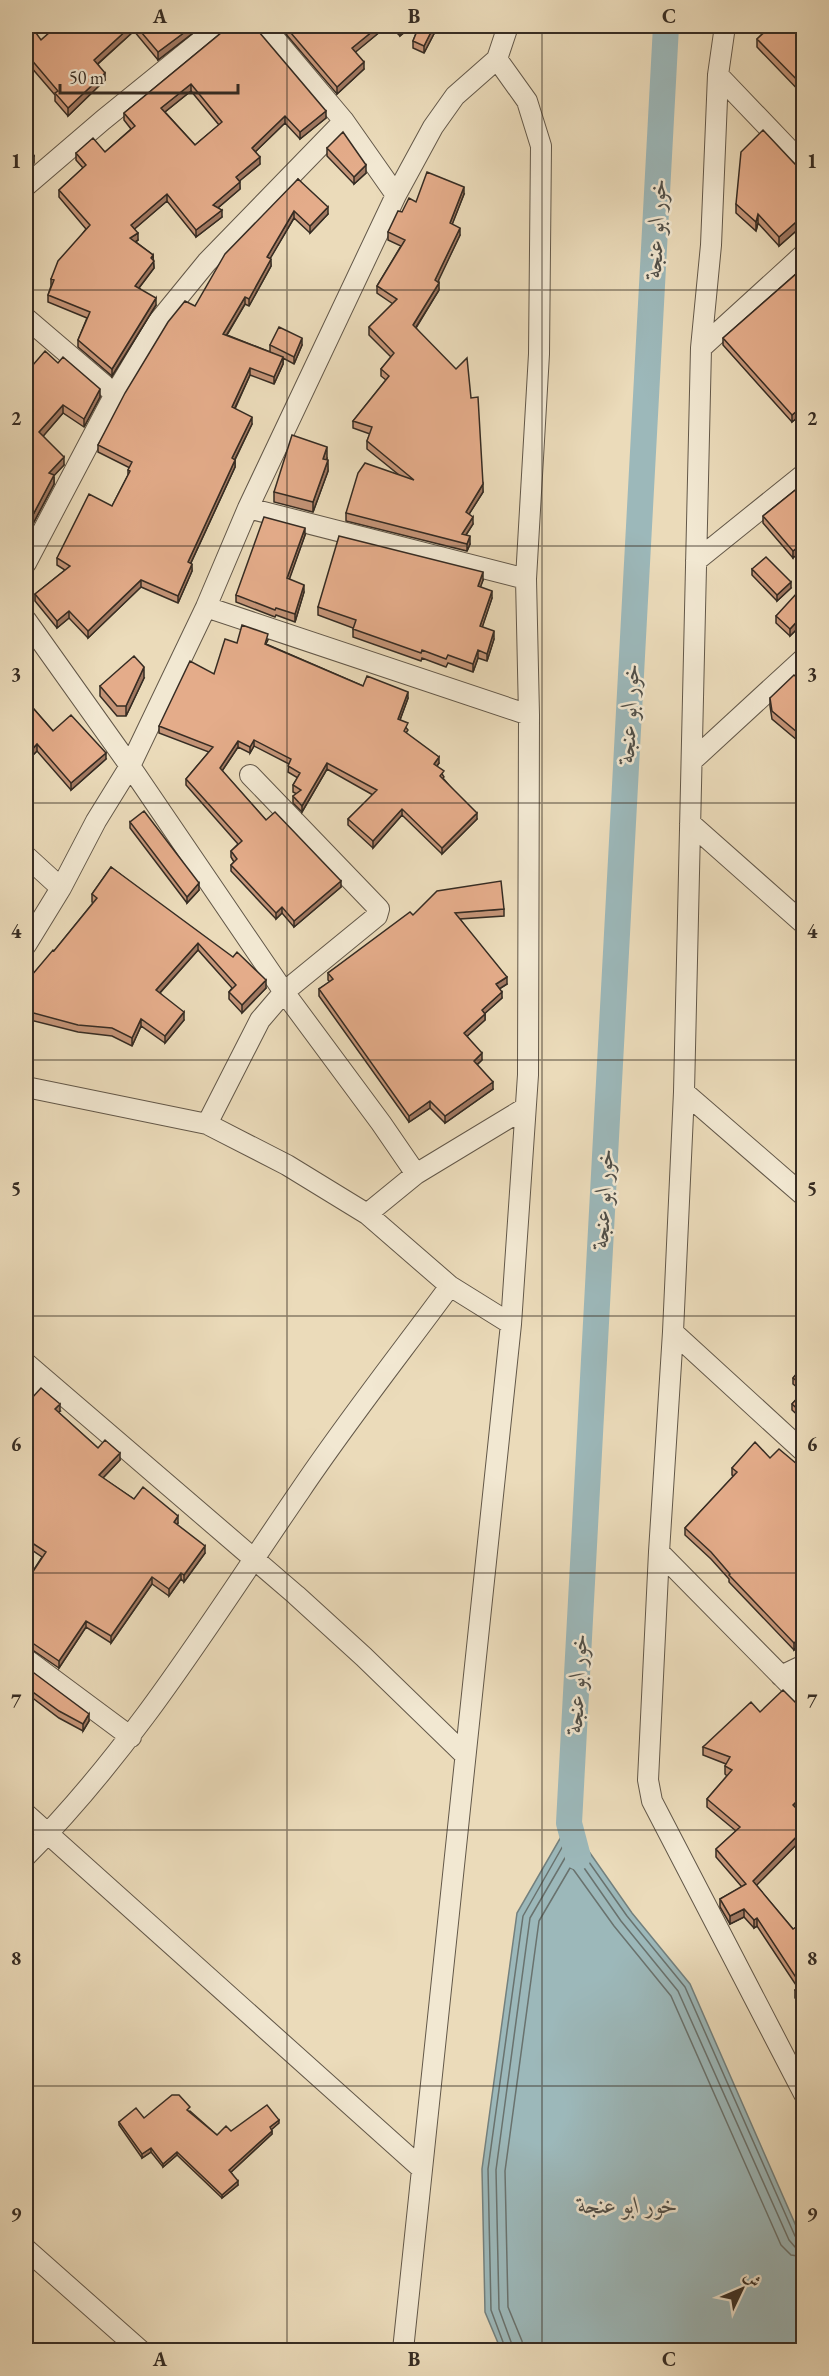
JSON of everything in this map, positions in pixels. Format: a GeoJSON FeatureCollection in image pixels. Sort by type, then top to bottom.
{"type":"FeatureCollection","features":[{"type":"Feature","properties":{"kind":"street"},"geometry":{"type":"LineString","coordinates":[[26,186],[219,26]]}},
{"type":"Feature","properties":{"kind":"street"},"geometry":{"type":"LineString","coordinates":[[264,26],[344,121],[396,195]]}},
{"type":"Feature","properties":{"kind":"street"},"geometry":{"type":"LineString","coordinates":[[26,945],[130,766],[206,606],[248,508],[396,195],[433,127],[455,96],[497,59],[508,26]]}},
{"type":"Feature","properties":{"kind":"street"},"geometry":{"type":"LineString","coordinates":[[725,26],[718,75],[711,245],[701,348],[684,1092],[648,1780],[652,1801],[804,2094]]}},
{"type":"Feature","properties":{"kind":"street"},"geometry":{"type":"LineString","coordinates":[[403,2350],[511,1324],[528,1075],[529,715],[526,579],[539,354],[540,146],[527,101],[497,59]]}},
{"type":"Feature","properties":{"kind":"street"},"geometry":{"type":"LineString","coordinates":[[718,75],[804,165]]}},
{"type":"Feature","properties":{"kind":"street"},"geometry":{"type":"LineString","coordinates":[[26,563],[115,394],[158,322],[200,270],[344,121]]}},
{"type":"Feature","properties":{"kind":"street"},"geometry":{"type":"LineString","coordinates":[[701,348],[804,255]]}},
{"type":"Feature","properties":{"kind":"street"},"geometry":{"type":"LineString","coordinates":[[28,325],[115,394]]}},
{"type":"Feature","properties":{"kind":"street"},"geometry":{"type":"LineString","coordinates":[[696,561],[804,474]]}},
{"type":"Feature","properties":{"kind":"street"},"geometry":{"type":"LineString","coordinates":[[248,508],[526,579]]}},
{"type":"Feature","properties":{"kind":"street"},"geometry":{"type":"LineString","coordinates":[[206,606],[529,715]]}},
{"type":"Feature","properties":{"kind":"street"},"geometry":{"type":"LineString","coordinates":[[26,620],[130,766],[284,992],[416,1174]]}},
{"type":"Feature","properties":{"kind":"street"},"geometry":{"type":"LineString","coordinates":[[692,761],[804,658]]}},
{"type":"Feature","properties":{"kind":"street"},"geometry":{"type":"LineString","coordinates":[[207,1124],[260,1020],[284,992],[377,916],[379,909],[250,775]]}},
{"type":"Feature","properties":{"kind":"street"},"geometry":{"type":"LineString","coordinates":[[690,823],[804,924]]}},
{"type":"Feature","properties":{"kind":"street"},"geometry":{"type":"LineString","coordinates":[[26,856],[61,888]]}},
{"type":"Feature","properties":{"kind":"street"},"geometry":{"type":"LineString","coordinates":[[26,1088],[207,1124],[287,1165],[367,1214],[450,1286],[511,1324]]}},
{"type":"Feature","properties":{"kind":"street"},"geometry":{"type":"LineString","coordinates":[[684,1092],[804,1196]]}},
{"type":"Feature","properties":{"kind":"street"},"geometry":{"type":"LineString","coordinates":[[367,1214],[416,1174],[525,1108]]}},
{"type":"Feature","properties":{"kind":"street"},"geometry":{"type":"LineString","coordinates":[[26,1856],[48,1834],[131,1737],[334,1443],[450,1286]]}},
{"type":"Feature","properties":{"kind":"street"},"geometry":{"type":"LineString","coordinates":[[673,1332],[804,1452]]}},
{"type":"Feature","properties":{"kind":"street"},"geometry":{"type":"LineString","coordinates":[[26,1364],[254,1559],[364,1657],[465,1755]]}},
{"type":"Feature","properties":{"kind":"street"},"geometry":{"type":"LineString","coordinates":[[26,1395],[40,1377]]}},
{"type":"Feature","properties":{"kind":"street"},"geometry":{"type":"LineString","coordinates":[[659,1551],[804,1699]]}},
{"type":"Feature","properties":{"kind":"street"},"geometry":{"type":"LineString","coordinates":[[26,1659],[131,1737]]}},
{"type":"Feature","properties":{"kind":"street"},"geometry":{"type":"LineString","coordinates":[[781,1676],[804,1665]]}},
{"type":"Feature","properties":{"kind":"street"},"geometry":{"type":"LineString","coordinates":[[26,1814],[422,2169]]}},
{"type":"Feature","properties":{"kind":"street"},"geometry":{"type":"LineString","coordinates":[[26,2249],[140,2350]]}},
{"type":"Feature","properties":{"kind":"water","name":"خور ابو عنجة"},"geometry":{"type":"Polygon","coordinates":[[[569,1823],[632,1913],[690,1984],[803,2242],[803,2350],[501,2350],[485,2312],[482,2169],[517,1913],[569,1823]]]}},
{"type":"Feature","properties":{"kind":"building"},"geometry":{"type":"Polygon","coordinates":[[[26,26],[31,26],[41,40],[57,26],[131,26],[94,60],[105,73],[68,108],[55,93],[58,91],[30,58],[26,61],[26,26]]]}},
{"type":"Feature","properties":{"kind":"building"},"geometry":{"type":"Polygon","coordinates":[[[136,26],[193,26],[158,52],[136,26]]]}},
{"type":"Feature","properties":{"kind":"building"},"geometry":{"type":"Polygon","coordinates":[[[228,26],[254,26],[326,111],[300,132],[285,116],[252,148],[260,157],[236,177],[240,182],[213,205],[222,210],[196,230],[167,194],[131,225],[138,233],[130,238],[153,255],[151,258],[154,261],[135,286],[156,298],[112,369],[78,340],[90,312],[48,295],[58,261],[90,225],[59,190],[86,165],[76,153],[93,138],[105,152],[135,126],[124,113],[228,26]],[[191,84],[161,108],[195,145],[222,122],[191,84]]]}},
{"type":"Feature","properties":{"kind":"building"},"geometry":{"type":"Polygon","coordinates":[[[285,26],[379,26],[352,48],[364,62],[337,87],[285,26]]]}},
{"type":"Feature","properties":{"kind":"building"},"geometry":{"type":"Polygon","coordinates":[[[419,26],[434,26],[424,46],[413,41],[419,26]]]}},
{"type":"Feature","properties":{"kind":"building"},"geometry":{"type":"Polygon","coordinates":[[[771,26],[804,26],[804,87],[757,39],[771,26]]]}},
{"type":"Feature","properties":{"kind":"building"},"geometry":{"type":"Polygon","coordinates":[[[763,130],[795,164],[804,167],[804,215],[779,237],[758,214],[756,222],[736,204],[741,152],[763,130]]]}},
{"type":"Feature","properties":{"kind":"building"},"geometry":{"type":"Polygon","coordinates":[[[343,132],[366,165],[354,177],[327,148],[343,132]]]}},
{"type":"Feature","properties":{"kind":"building"},"geometry":{"type":"Polygon","coordinates":[[[26,146],[34,156],[26,164],[26,146]]]}},
{"type":"Feature","properties":{"kind":"building"},"geometry":{"type":"Polygon","coordinates":[[[427,172],[464,187],[450,223],[460,228],[435,280],[439,283],[413,325],[456,369],[467,358],[471,398],[478,397],[483,484],[466,512],[473,517],[462,534],[470,536],[467,544],[346,513],[358,473],[365,463],[414,480],[367,441],[372,427],[353,421],[389,376],[381,369],[394,353],[369,327],[397,299],[377,286],[405,240],[388,232],[398,211],[402,212],[409,198],[416,202],[427,172]]]}},
{"type":"Feature","properties":{"kind":"building"},"geometry":{"type":"Polygon","coordinates":[[[298,179],[328,207],[310,226],[294,211],[267,257],[271,259],[249,299],[245,297],[223,334],[283,357],[274,377],[250,368],[232,407],[252,417],[232,458],[235,460],[188,562],[192,564],[178,596],[141,580],[88,631],[69,611],[57,621],[35,594],[70,566],[57,558],[89,494],[112,506],[130,471],[128,470],[132,462],[98,445],[125,393],[168,322],[185,301],[195,306],[225,254],[298,179]]]}},
{"type":"Feature","properties":{"kind":"building"},"geometry":{"type":"Polygon","coordinates":[[[804,267],[804,405],[792,415],[723,338],[804,267]]]}},
{"type":"Feature","properties":{"kind":"building"},"geometry":{"type":"Polygon","coordinates":[[[279,327],[302,338],[294,357],[270,345],[279,327]]]}},
{"type":"Feature","properties":{"kind":"building"},"geometry":{"type":"Polygon","coordinates":[[[45,351],[58,363],[63,357],[100,389],[84,419],[63,405],[39,432],[64,457],[49,473],[54,475],[26,528],[26,373],[45,351]]]}},
{"type":"Feature","properties":{"kind":"building"},"geometry":{"type":"Polygon","coordinates":[[[292,435],[327,447],[323,459],[328,460],[313,502],[274,492],[292,435]]]}},
{"type":"Feature","properties":{"kind":"building"},"geometry":{"type":"Polygon","coordinates":[[[804,483],[804,542],[793,551],[763,516],[804,483]]]}},
{"type":"Feature","properties":{"kind":"building"},"geometry":{"type":"Polygon","coordinates":[[[264,517],[305,528],[287,578],[304,585],[295,614],[276,608],[275,610],[236,595],[264,517]]]}},
{"type":"Feature","properties":{"kind":"building"},"geometry":{"type":"Polygon","coordinates":[[[339,536],[483,572],[478,586],[492,591],[480,626],[494,631],[487,654],[478,650],[473,664],[448,655],[446,659],[422,650],[421,653],[353,629],[356,620],[318,607],[339,536]]]}},
{"type":"Feature","properties":{"kind":"building"},"geometry":{"type":"Polygon","coordinates":[[[766,557],[791,582],[777,595],[752,569],[766,557]]]}},
{"type":"Feature","properties":{"kind":"building"},"geometry":{"type":"Polygon","coordinates":[[[797,593],[804,599],[804,614],[790,629],[776,616],[797,593]]]}},
{"type":"Feature","properties":{"kind":"building"},"geometry":{"type":"Polygon","coordinates":[[[242,625],[268,634],[265,644],[363,686],[367,676],[408,692],[398,719],[408,723],[404,731],[439,757],[434,764],[444,771],[440,776],[477,813],[442,848],[402,809],[373,841],[348,819],[377,790],[327,763],[302,806],[293,796],[301,790],[293,785],[300,773],[288,766],[291,759],[254,740],[250,747],[238,741],[220,768],[266,820],[275,812],[341,881],[294,921],[282,907],[276,913],[231,865],[237,859],[231,851],[242,841],[186,779],[213,747],[159,726],[190,661],[214,674],[225,639],[237,643],[242,625]]]}},
{"type":"Feature","properties":{"kind":"building"},"geometry":{"type":"Polygon","coordinates":[[[134,656],[144,667],[126,706],[117,706],[100,686],[134,656]]]}},
{"type":"Feature","properties":{"kind":"building"},"geometry":{"type":"Polygon","coordinates":[[[794,675],[804,684],[804,738],[772,711],[770,698],[794,675]]]}},
{"type":"Feature","properties":{"kind":"building"},"geometry":{"type":"Polygon","coordinates":[[[26,700],[53,731],[71,715],[106,753],[71,783],[37,744],[28,754],[26,752],[26,700]]]}},
{"type":"Feature","properties":{"kind":"building"},"geometry":{"type":"Polygon","coordinates":[[[144,811],[199,883],[187,897],[130,822],[144,811]]]}},
{"type":"Feature","properties":{"kind":"building"},"geometry":{"type":"Polygon","coordinates":[[[804,828],[804,842],[797,836],[804,828]]]}},
{"type":"Feature","properties":{"kind":"building"},"geometry":{"type":"Polygon","coordinates":[[[111,867],[233,957],[237,952],[266,980],[242,1005],[229,992],[236,985],[198,943],[156,990],[184,1012],[165,1036],[141,1019],[132,1038],[112,1028],[78,1025],[26,1011],[26,982],[97,898],[92,894],[111,867]]]}},
{"type":"Feature","properties":{"kind":"building"},"geometry":{"type":"Polygon","coordinates":[[[501,881],[504,909],[455,913],[507,977],[496,984],[502,992],[482,1010],[485,1014],[464,1033],[482,1053],[474,1061],[493,1082],[445,1116],[430,1101],[409,1116],[319,989],[333,979],[328,973],[410,912],[413,915],[437,891],[501,881]]]}},
{"type":"Feature","properties":{"kind":"building"},"geometry":{"type":"Polygon","coordinates":[[[804,1365],[804,1386],[793,1378],[804,1365]]]}},
{"type":"Feature","properties":{"kind":"building"},"geometry":{"type":"Polygon","coordinates":[[[41,1388],[60,1404],[55,1409],[98,1448],[105,1440],[120,1453],[99,1475],[134,1499],[143,1487],[178,1516],[174,1522],[205,1546],[184,1575],[181,1573],[169,1589],[152,1577],[111,1636],[86,1621],[59,1661],[28,1640],[26,1641],[28,1612],[26,1611],[26,1582],[46,1552],[26,1539],[26,1399],[31,1399],[41,1388]]]}},
{"type":"Feature","properties":{"kind":"building"},"geometry":{"type":"Polygon","coordinates":[[[804,1391],[804,1415],[792,1404],[804,1391]]]}},
{"type":"Feature","properties":{"kind":"building"},"geometry":{"type":"Polygon","coordinates":[[[755,1442],[770,1458],[779,1449],[804,1470],[804,1634],[794,1643],[729,1575],[711,1552],[685,1528],[737,1472],[732,1468],[755,1442]]]}},
{"type":"Feature","properties":{"kind":"building"},"geometry":{"type":"Polygon","coordinates":[[[26,1667],[89,1714],[83,1724],[59,1711],[26,1687],[26,1667]]]}},
{"type":"Feature","properties":{"kind":"building"},"geometry":{"type":"Polygon","coordinates":[[[783,1690],[804,1711],[804,1794],[793,1805],[804,1816],[804,1829],[753,1881],[793,1929],[802,1923],[804,1926],[804,1999],[795,1990],[801,1985],[757,1918],[754,1920],[744,1909],[730,1916],[720,1899],[746,1884],[716,1849],[740,1827],[707,1799],[732,1770],[725,1766],[730,1757],[703,1747],[751,1702],[760,1712],[783,1690]]]}},
{"type":"Feature","properties":{"kind":"building"},"geometry":{"type":"Polygon","coordinates":[[[172,2095],[179,2095],[190,2107],[187,2110],[217,2135],[226,2126],[231,2131],[267,2105],[279,2120],[270,2127],[272,2131],[229,2170],[238,2181],[222,2195],[177,2152],[163,2164],[151,2148],[142,2154],[119,2122],[136,2108],[144,2118],[172,2095]]]}},
{"type":"Feature","properties":{"kind":"waterway","name":"خور ابو عنجة"},"geometry":{"type":"LineString","coordinates":[[578,1857],[569,1823],[666,26]]}}]}
